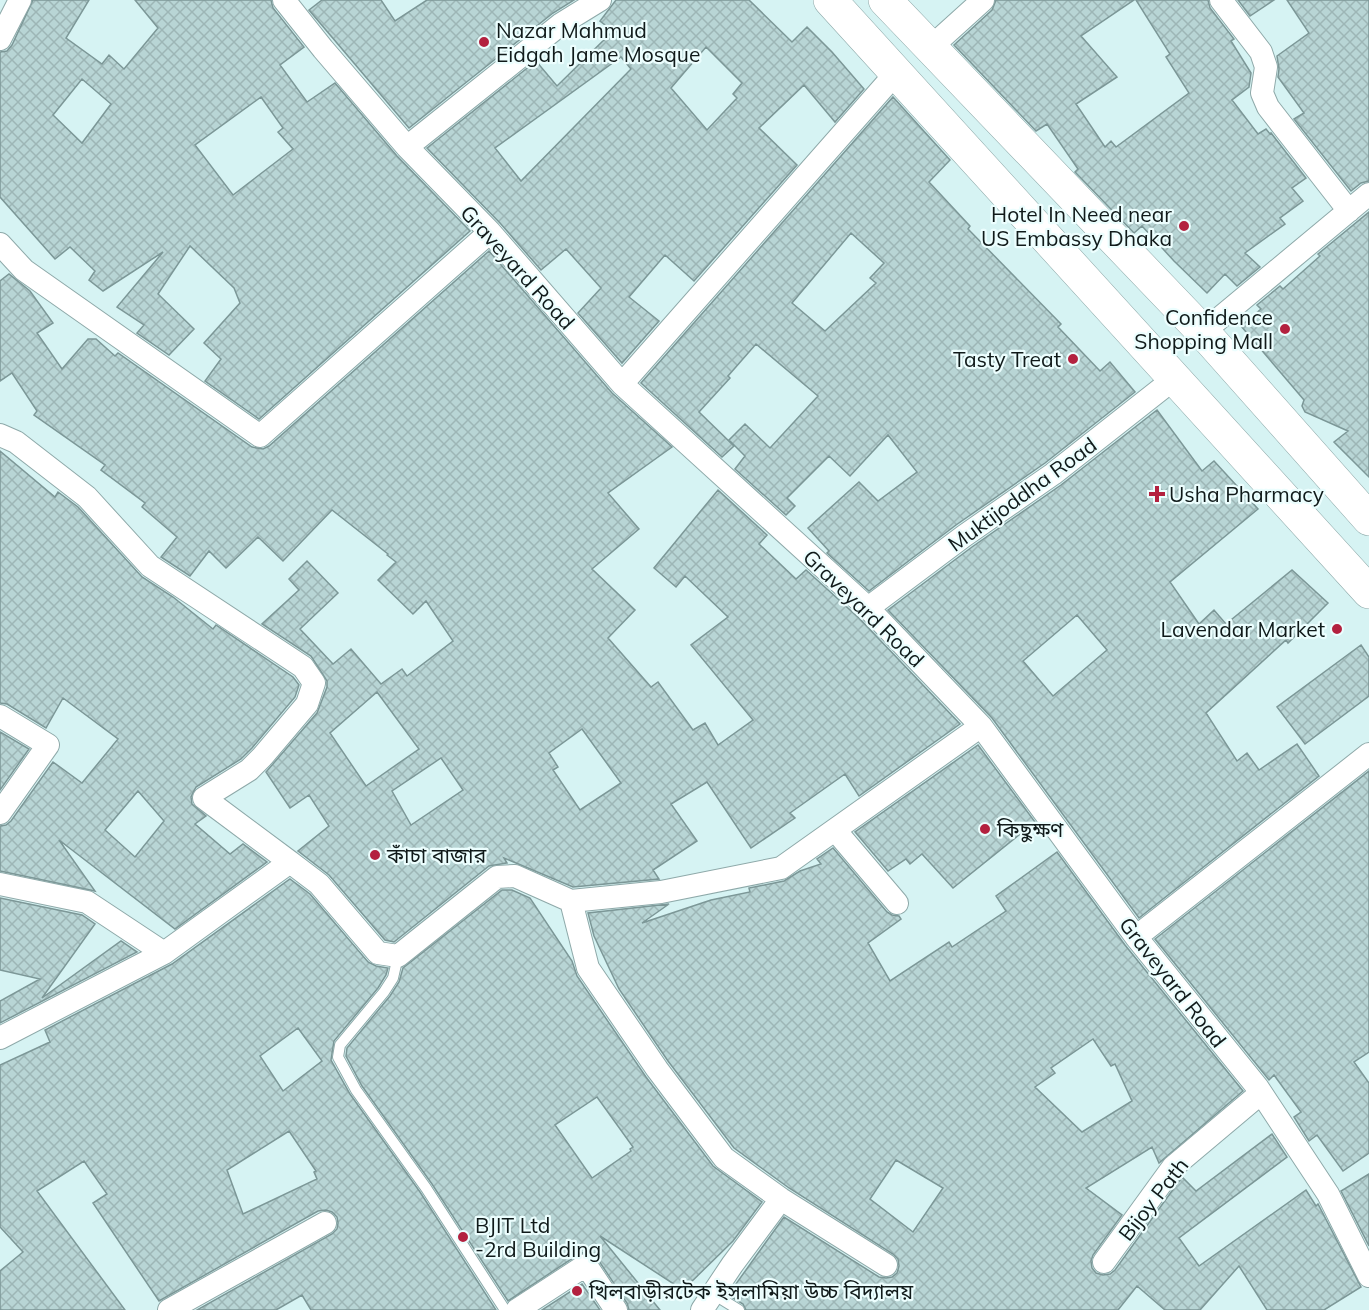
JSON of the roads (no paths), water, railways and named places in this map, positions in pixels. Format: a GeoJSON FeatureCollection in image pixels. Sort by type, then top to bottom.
{"type":"FeatureCollection","features":[{"type":"Feature","properties":{"kind":"main road"},"geometry":{"type":"LineString","coordinates":[[830,0],[1369,592]]}},
{"type":"Feature","properties":{"kind":"main road"},"geometry":{"type":"LineString","coordinates":[[885,0],[1203,332],[1369,519]]}},
{"type":"Feature","properties":{"kind":"street"},"geometry":{"type":"LineString","coordinates":[[0,39],[20,0]]}},
{"type":"Feature","properties":{"kind":"street","name":"Graveyard Road"},"geometry":{"type":"LineString","coordinates":[[284,0],[322,49],[407,147],[490,232],[622,384],[868,608],[981,726],[1136,937],[1261,1093],[1328,1194],[1369,1276]]}},
{"type":"Feature","properties":{"kind":"street"},"geometry":{"type":"LineString","coordinates":[[407,147],[561,24],[600,0]]}},
{"type":"Feature","properties":{"kind":"street"},"geometry":{"type":"LineString","coordinates":[[930,48],[983,0]]}},
{"type":"Feature","properties":{"kind":"street"},"geometry":{"type":"LineString","coordinates":[[1221,0],[1261,52],[1266,67],[1262,93],[1268,107],[1349,211]]}},
{"type":"Feature","properties":{"kind":"street"},"geometry":{"type":"LineString","coordinates":[[622,384],[896,73]]}},
{"type":"Feature","properties":{"kind":"street"},"geometry":{"type":"LineString","coordinates":[[1203,332],[1369,194]]}},
{"type":"Feature","properties":{"kind":"street"},"geometry":{"type":"LineString","coordinates":[[0,244],[24,270],[260,436],[490,232]]}},
{"type":"Feature","properties":{"kind":"street","name":"Muktijoddha Road"},"geometry":{"type":"LineString","coordinates":[[868,608],[964,536],[1053,474],[1175,378]]}},
{"type":"Feature","properties":{"kind":"street"},"geometry":{"type":"LineString","coordinates":[[0,435],[16,442],[87,498],[150,566],[303,667],[314,683],[307,704],[249,770],[204,798],[319,884],[378,954],[398,956],[497,877],[515,876],[571,900],[661,892],[781,868],[981,726]]}},
{"type":"Feature","properties":{"kind":"street"},"geometry":{"type":"LineString","coordinates":[[0,716],[48,745],[0,813]]}},
{"type":"Feature","properties":{"kind":"street"},"geometry":{"type":"LineString","coordinates":[[1136,937],[1369,754]]}},
{"type":"Feature","properties":{"kind":"street"},"geometry":{"type":"LineString","coordinates":[[835,830],[897,903]]}},
{"type":"Feature","properties":{"kind":"street"},"geometry":{"type":"LineString","coordinates":[[0,1038],[164,953],[290,862]]}},
{"type":"Feature","properties":{"kind":"street"},"geometry":{"type":"LineString","coordinates":[[0,884],[87,902],[164,953]]}},
{"type":"Feature","properties":{"kind":"street"},"geometry":{"type":"LineString","coordinates":[[571,900],[588,968],[657,1069],[724,1158],[782,1199],[886,1264]]}},
{"type":"Feature","properties":{"kind":"street","name":"Bijoy Path"},"geometry":{"type":"LineString","coordinates":[[1104,1262],[1173,1167],[1261,1093]]}},
{"type":"Feature","properties":{"kind":"street"},"geometry":{"type":"LineString","coordinates":[[708,1302],[732,1265],[782,1199]]}},
{"type":"Feature","properties":{"kind":"street"},"geometry":{"type":"LineString","coordinates":[[169,1310],[325,1222]]}},
{"type":"Feature","properties":{"kind":"street"},"geometry":{"type":"LineString","coordinates":[[517,1310],[586,1265],[615,1310]]}},
{"type":"Feature","properties":{"kind":"lane"},"geometry":{"type":"LineString","coordinates":[[398,956],[393,978],[340,1045],[338,1057],[356,1090],[426,1188],[505,1310]]}},
{"type":"Feature","properties":{"kind":"lane"},"geometry":{"type":"LineString","coordinates":[[708,1302],[738,1310]]}},
{"type":"Feature","properties":{"kind":"place","name":"Nazar Mahmud Eidgah Jame Mosque"},"geometry":{"type":"Point","coordinates":[484,42]}},
{"type":"Feature","properties":{"kind":"place","name":"Hotel In Need near US Embassy Dhaka"},"geometry":{"type":"Point","coordinates":[1184,226]}},
{"type":"Feature","properties":{"kind":"place","name":"Confidence Shopping Mall"},"geometry":{"type":"Point","coordinates":[1285,329]}},
{"type":"Feature","properties":{"kind":"place","name":"Tasty Treat"},"geometry":{"type":"Point","coordinates":[1073,359]}},
{"type":"Feature","properties":{"kind":"place","name":"Usha Pharmacy"},"geometry":{"type":"Point","coordinates":[1157,494]}},
{"type":"Feature","properties":{"kind":"place","name":"Lavendar Market"},"geometry":{"type":"Point","coordinates":[1337,629]}},
{"type":"Feature","properties":{"kind":"place","name":"কিছুক্ষণ"},"geometry":{"type":"Point","coordinates":[985,829]}},
{"type":"Feature","properties":{"kind":"place","name":"কাঁচা বাজার"},"geometry":{"type":"Point","coordinates":[375,855]}},
{"type":"Feature","properties":{"kind":"place","name":"BJIT Ltd -2rd Building"},"geometry":{"type":"Point","coordinates":[463,1237]}},
{"type":"Feature","properties":{"kind":"place","name":"খিলবাড়ীরটেক ইসলামিয়া উচ্চ বিদ্যালয়"},"geometry":{"type":"Point","coordinates":[577,1291]}}]}
